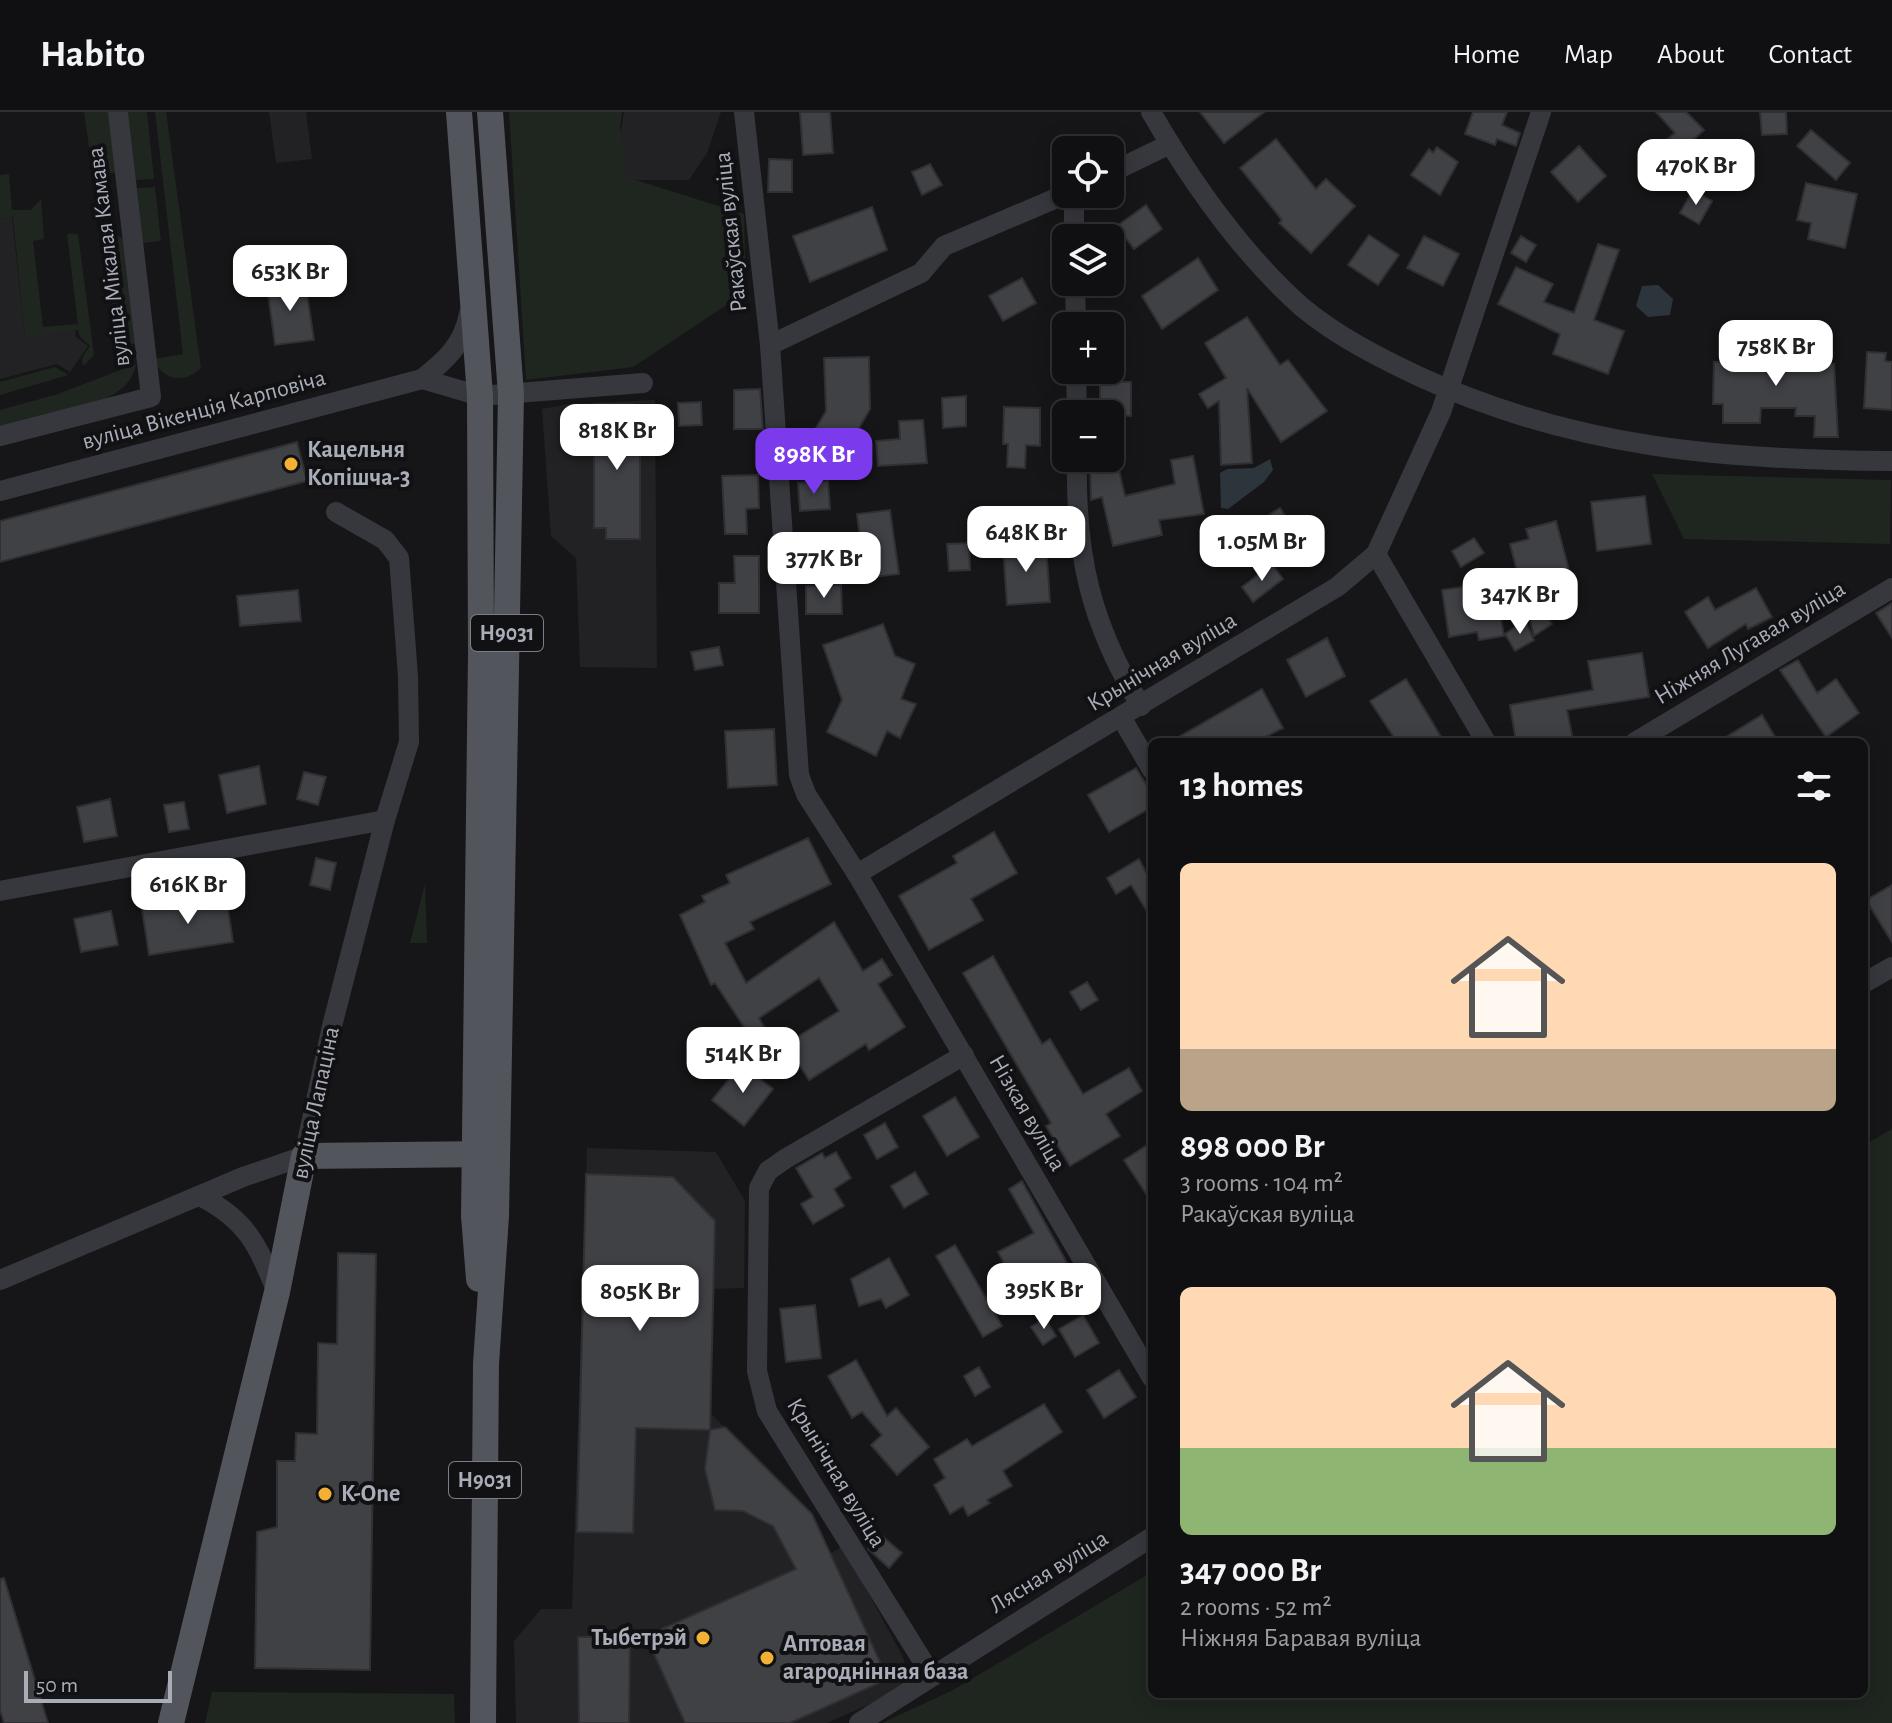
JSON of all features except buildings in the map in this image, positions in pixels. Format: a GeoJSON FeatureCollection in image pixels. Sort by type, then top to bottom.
{"type":"FeatureCollection","features":[{"type":"Feature","properties":{"kind":"main road","name":"Н9031"},"geometry":{"type":"LineString","coordinates":[[459,112],[480,396],[485,1154],[496,1216],[486,1364],[483,1723]]}},
{"type":"Feature","properties":{"kind":"main road","name":"Н9031"},"geometry":{"type":"LineString","coordinates":[[485,1154],[511,394],[490,112]]}},
{"type":"Feature","properties":{"kind":"main road"},"geometry":{"type":"LineString","coordinates":[[472,301],[503,297]]}},
{"type":"Feature","properties":{"kind":"main road"},"geometry":{"type":"LineString","coordinates":[[304,1156],[485,1154]]}},
{"type":"Feature","properties":{"kind":"main road","name":"вуліца Лапаціна"},"geometry":{"type":"LineString","coordinates":[[171,1723],[277,1292],[304,1156]]}},
{"type":"Feature","properties":{"kind":"street","name":"вуліца Мікалая Камава"},"geometry":{"type":"LineString","coordinates":[[0,436],[151,397],[118,112]]}},
{"type":"Feature","properties":{"kind":"street","name":"Ракаўская вуліца"},"geometry":{"type":"LineString","coordinates":[[744,112],[770,345],[799,775],[806,794],[857,874]]}},
{"type":"Feature","properties":{"kind":"street"},"geometry":{"type":"LineString","coordinates":[[1151,112],[1232,233],[1305,308],[1340,334],[1449,390],[1549,425],[1675,450],[1767,460],[1892,461]]}},
{"type":"Feature","properties":{"kind":"street","name":"Крынічная вуліца"},"geometry":{"type":"LineString","coordinates":[[857,874],[1337,587],[1376,554],[1449,390],[1507,204],[1541,112]]}},
{"type":"Feature","properties":{"kind":"street"},"geometry":{"type":"LineString","coordinates":[[1124,166],[1170,144]]}},
{"type":"Feature","properties":{"kind":"street"},"geometry":{"type":"LineString","coordinates":[[770,345],[921,273],[944,246],[1052,200]]}},
{"type":"Feature","properties":{"kind":"street"},"geometry":{"type":"LineString","coordinates":[[422,379],[452,354],[465,337],[472,301]]}},
{"type":"Feature","properties":{"kind":"street"},"geometry":{"type":"LineString","coordinates":[[422,379],[480,396],[643,383]]}},
{"type":"Feature","properties":{"kind":"street","name":"вуліца Вікенція Карповіча"},"geometry":{"type":"LineString","coordinates":[[0,491],[422,379]]}},
{"type":"Feature","properties":{"kind":"street"},"geometry":{"type":"LineString","coordinates":[[1077,472],[1076,515],[1089,595],[1115,664],[1141,706]]}},
{"type":"Feature","properties":{"kind":"street","name":"вуліца Лапаціна"},"geometry":{"type":"LineString","coordinates":[[304,1156],[332,1026],[385,820],[409,742],[408,660],[399,558],[385,540],[336,512]]}},
{"type":"Feature","properties":{"kind":"street"},"geometry":{"type":"LineString","coordinates":[[1376,554],[1484,738]]}},
{"type":"Feature","properties":{"kind":"street","name":"Ніжняя Лугавая вуліца"},"geometry":{"type":"LineString","coordinates":[[1642,738],[1892,588]]}},
{"type":"Feature","properties":{"kind":"street"},"geometry":{"type":"LineString","coordinates":[[1121,717],[1148,763]]}},
{"type":"Feature","properties":{"kind":"street"},"geometry":{"type":"LineString","coordinates":[[0,891],[385,820]]}},
{"type":"Feature","properties":{"kind":"street","name":"Нізкая вуліца"},"geometry":{"type":"LineString","coordinates":[[857,874],[1148,1371]]}},
{"type":"Feature","properties":{"kind":"street"},"geometry":{"type":"LineString","coordinates":[[1868,981],[1892,967]]}},
{"type":"Feature","properties":{"kind":"street","name":"Крынічная вуліца"},"geometry":{"type":"LineString","coordinates":[[932,1676],[767,1411],[757,1371],[759,1188],[768,1171],[785,1159],[964,1055]]}},
{"type":"Feature","properties":{"kind":"street"},"geometry":{"type":"LineString","coordinates":[[0,1280],[304,1156]]}},
{"type":"Feature","properties":{"kind":"street"},"geometry":{"type":"LineString","coordinates":[[200,1196],[235,1215],[252,1236],[277,1292]]}},
{"type":"Feature","properties":{"kind":"street","name":"Лясная вуліца"},"geometry":{"type":"LineString","coordinates":[[859,1723],[1148,1540]]}},
{"type":"Feature","properties":{"kind":"shaded area"},"geometry":{"type":"Polygon","coordinates":[[[84,112],[112,112],[120,172],[93,175],[84,112]]]}},
{"type":"Feature","properties":{"kind":"shaded area"},"geometry":{"type":"Polygon","coordinates":[[[128,112],[147,112],[154,179],[136,180],[128,112]]]}},
{"type":"Feature","properties":{"kind":"shaded area"},"geometry":{"type":"Polygon","coordinates":[[[155,112],[166,112],[201,368],[181,378],[162,372],[153,359],[183,354],[155,112]]]}},
{"type":"Feature","properties":{"kind":"shaded area"},"geometry":{"type":"Polygon","coordinates":[[[269,112],[306,112],[312,159],[276,163],[269,112]]]}},
{"type":"Feature","properties":{"kind":"shaded area"},"geometry":{"type":"Polygon","coordinates":[[[509,112],[622,112],[620,127],[626,177],[744,214],[746,292],[633,367],[526,380],[509,112]]]}},
{"type":"Feature","properties":{"kind":"shaded area"},"geometry":{"type":"Polygon","coordinates":[[[624,112],[721,112],[707,153],[689,180],[613,180],[624,112]]]}},
{"type":"Feature","properties":{"kind":"shaded area"},"geometry":{"type":"Polygon","coordinates":[[[9,174],[12,210],[31,210],[41,199],[44,239],[33,241],[43,327],[78,324],[67,234],[78,234],[94,355],[83,366],[82,358],[90,346],[80,337],[78,330],[25,338],[13,217],[0,219],[0,175],[9,174]]]}},
{"type":"Feature","properties":{"kind":"shaded area"},"geometry":{"type":"Polygon","coordinates":[[[155,187],[161,241],[143,243],[137,188],[155,187]]]}},
{"type":"Feature","properties":{"kind":"shaded area"},"geometry":{"type":"Polygon","coordinates":[[[12,217],[25,337],[75,330],[76,337],[88,346],[70,372],[57,364],[0,379],[0,219],[12,217]]]}},
{"type":"Feature","properties":{"kind":"shaded area"},"geometry":{"type":"Polygon","coordinates":[[[111,231],[124,240],[137,344],[119,343],[101,234],[111,231]]]}},
{"type":"Feature","properties":{"kind":"shaded area"},"geometry":{"type":"Polygon","coordinates":[[[1658,285],[1673,299],[1670,315],[1648,317],[1636,306],[1642,286],[1658,285]]]}},
{"type":"Feature","properties":{"kind":"shaded area"},"geometry":{"type":"Polygon","coordinates":[[[136,364],[130,379],[101,401],[59,415],[0,427],[0,410],[58,394],[136,364]]]}},
{"type":"Feature","properties":{"kind":"shaded area"},"geometry":{"type":"Polygon","coordinates":[[[55,367],[68,375],[0,395],[0,382],[55,367]]]}},
{"type":"Feature","properties":{"kind":"shaded area"},"geometry":{"type":"Polygon","coordinates":[[[655,400],[657,668],[580,667],[576,558],[551,536],[542,409],[568,404],[655,400]]]}},
{"type":"Feature","properties":{"kind":"shaded area"},"geometry":{"type":"Polygon","coordinates":[[[1270,459],[1273,470],[1264,482],[1228,509],[1221,508],[1220,473],[1227,469],[1254,468],[1270,459]]]}},
{"type":"Feature","properties":{"kind":"shaded area"},"geometry":{"type":"Polygon","coordinates":[[[1652,474],[1891,480],[1890,544],[1684,539],[1652,474]]]}},
{"type":"Feature","properties":{"kind":"shaded area"},"geometry":{"type":"Polygon","coordinates":[[[425,884],[427,943],[410,943],[425,884]]]}},
{"type":"Feature","properties":{"kind":"shaded area"},"geometry":{"type":"Polygon","coordinates":[[[1892,1129],[1892,1723],[882,1723],[953,1690],[1148,1574],[1148,1698],[1868,1698],[1868,1143],[1892,1129]]]}},
{"type":"Feature","properties":{"kind":"shaded area"},"geometry":{"type":"Polygon","coordinates":[[[587,1148],[716,1152],[745,1201],[744,1288],[713,1289],[710,1413],[812,1514],[831,1553],[843,1546],[903,1657],[907,1674],[902,1690],[827,1723],[516,1723],[514,1641],[541,1609],[572,1609],[587,1148]]]}},
{"type":"Feature","properties":{"kind":"shaded area"},"geometry":{"type":"Polygon","coordinates":[[[212,1692],[454,1694],[455,1723],[205,1723],[212,1692]]]}},
{"type":"Feature","properties":{"kind":"place","name":"Кацельня Копішча-3"},"geometry":{"type":"Point","coordinates":[291,464]}},
{"type":"Feature","properties":{"kind":"place","name":"K-One"},"geometry":{"type":"Point","coordinates":[325,1494]}},
{"type":"Feature","properties":{"kind":"place","name":"Тыбетрэй"},"geometry":{"type":"Point","coordinates":[703,1638]}},
{"type":"Feature","properties":{"kind":"place","name":"Аптовая агароднінная база"},"geometry":{"type":"Point","coordinates":[767,1658]}}]}
